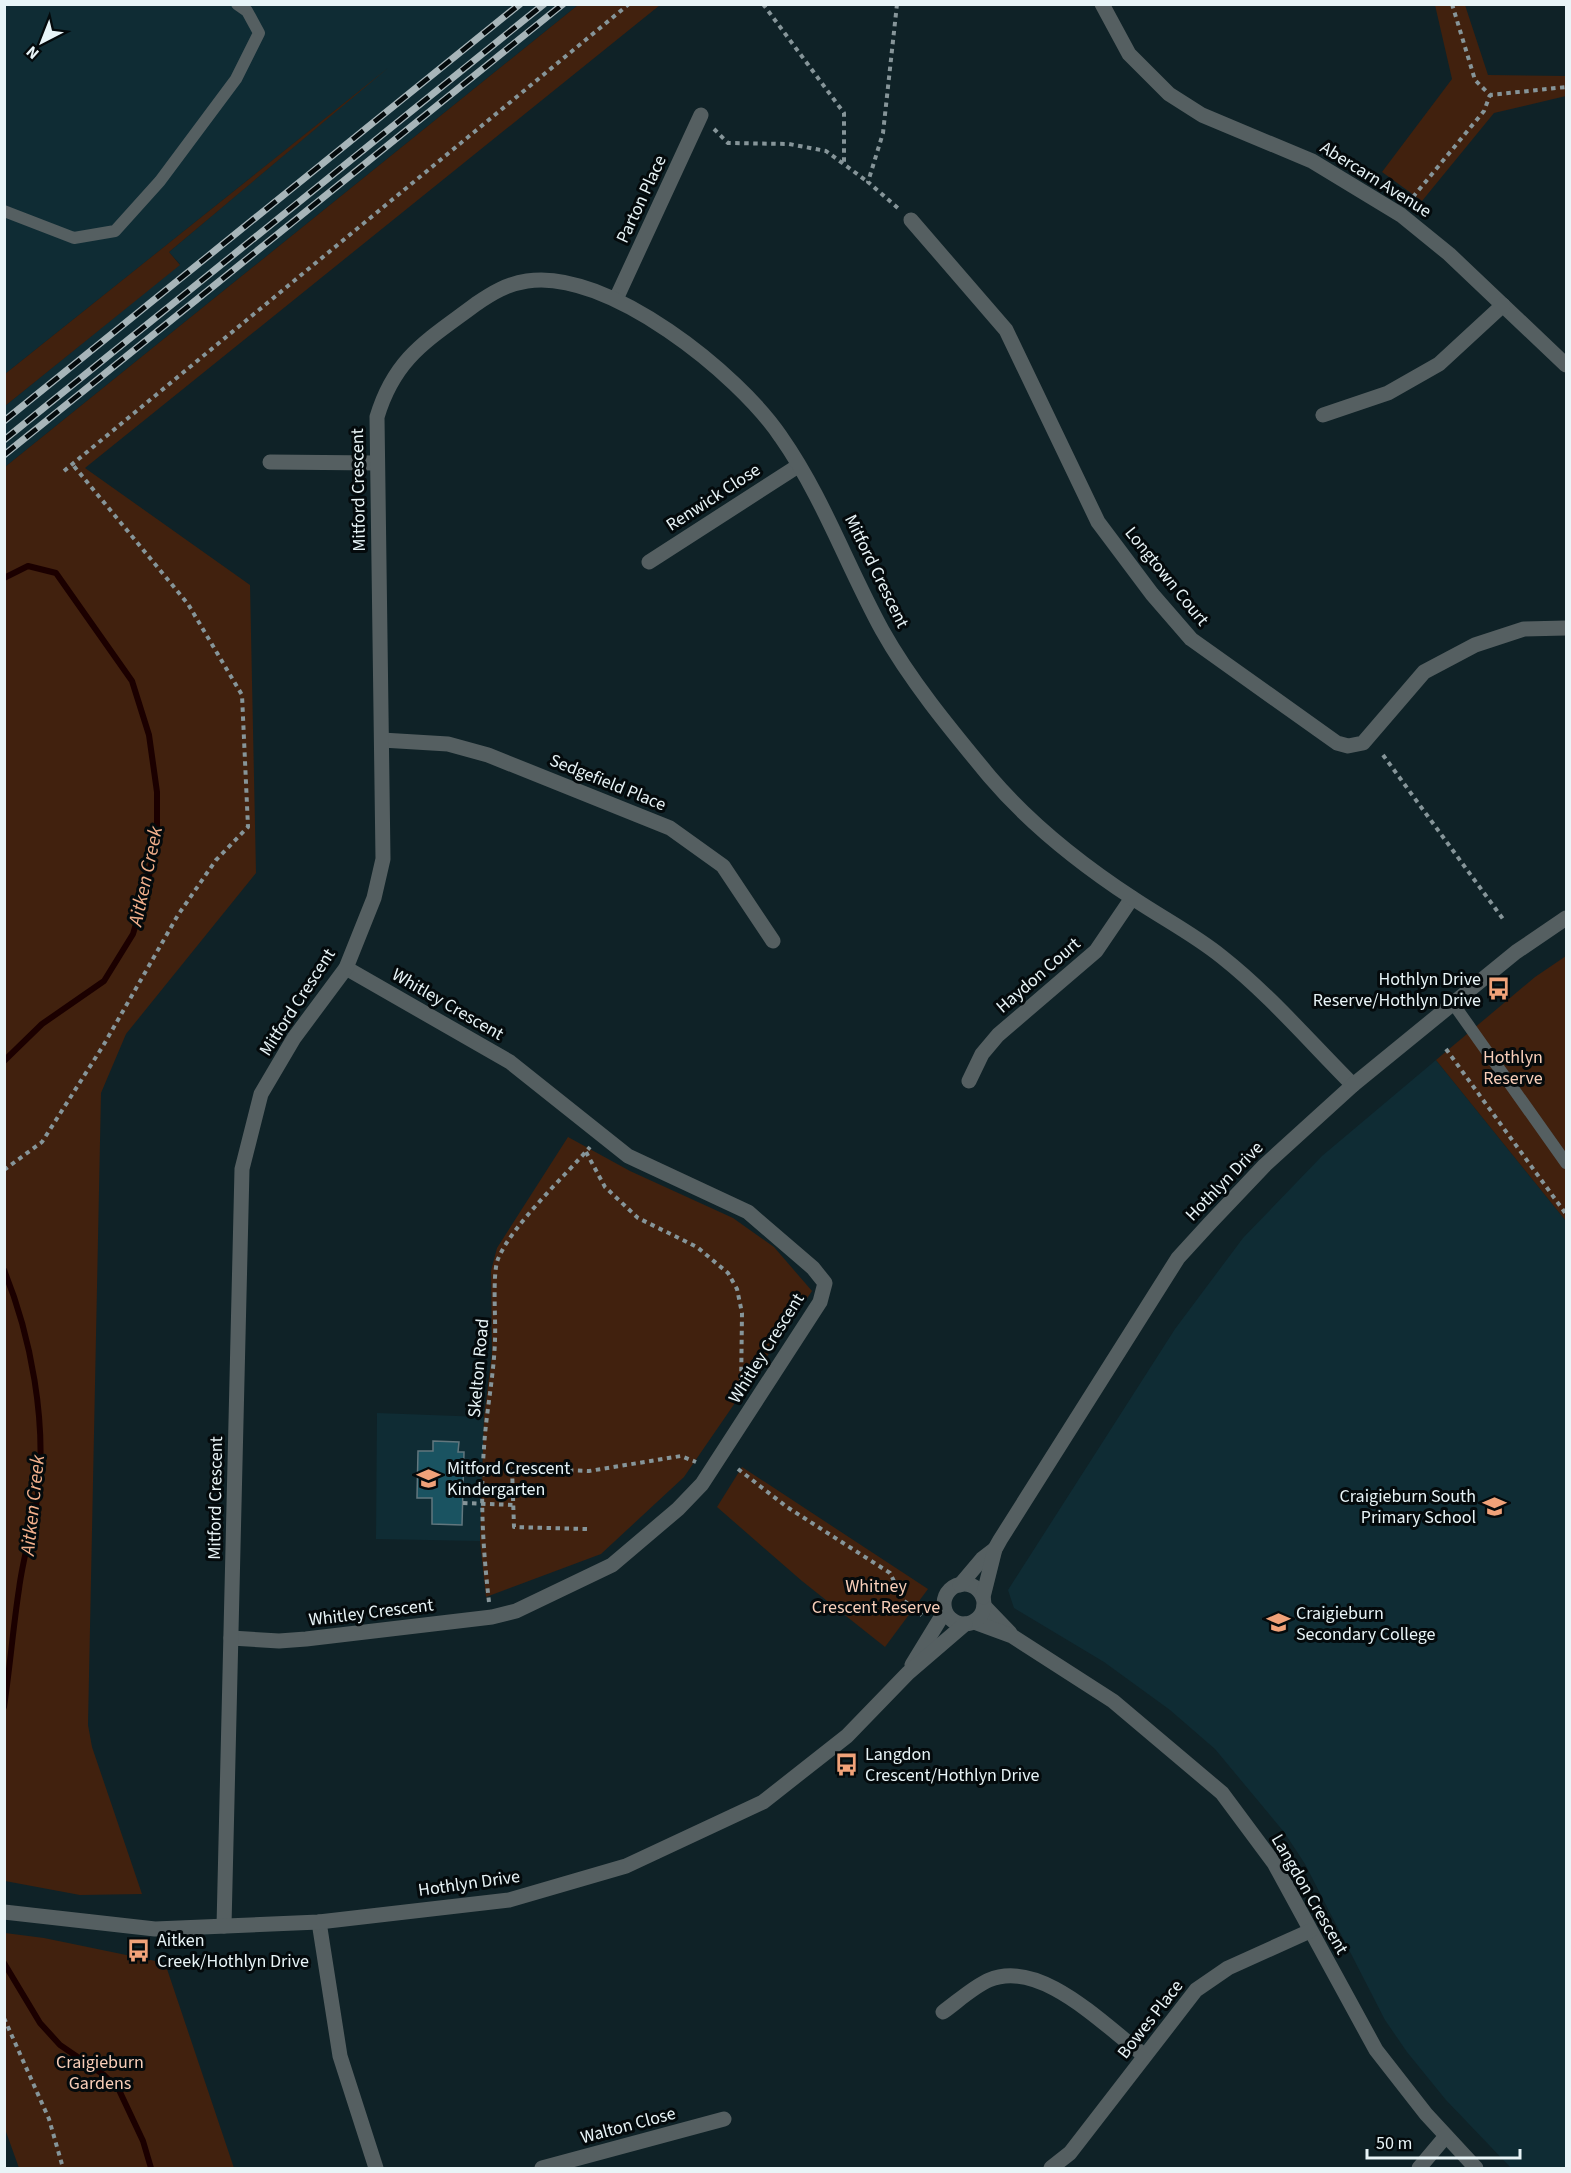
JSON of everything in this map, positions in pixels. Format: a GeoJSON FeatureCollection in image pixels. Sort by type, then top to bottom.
{"type":"FeatureCollection","features":[{"type":"Feature","properties":{"kind":"street","name":"Abercarn Avenue"},"geometry":{"type":"LineString","coordinates":[[1102,4],[1129,54],[1168,94],[1202,116],[1312,160],[1378,199],[1427,235],[1566,365]]}},
{"type":"Feature","properties":{"kind":"street","name":"Parton Place"},"geometry":{"type":"LineString","coordinates":[[616,299],[701,115]]}},
{"type":"Feature","properties":{"kind":"street","name":"Longtown Court"},"geometry":{"type":"LineString","coordinates":[[911,220],[1006,330],[1098,522],[1152,594],[1191,639],[1337,743],[1348,746],[1363,743],[1424,672],[1474,645],[1524,629],[1566,628]]}},
{"type":"Feature","properties":{"kind":"street","name":"Mitford Crescent"},"geometry":{"type":"LineString","coordinates":[[224,1926],[242,1168],[261,1094],[294,1038],[346,968],[374,898],[383,859],[377,417],[385,390],[401,365],[420,346],[496,290],[528,281],[557,281],[616,299],[654,322],[736,384],[758,405],[783,439],[828,517],[883,632],[921,689],[992,779],[1043,831],[1132,898],[1222,957],[1275,1004],[1353,1085]]}},
{"type":"Feature","properties":{"kind":"street"},"geometry":{"type":"LineString","coordinates":[[1323,415],[1388,393],[1439,364],[1471,338],[1503,305]]}},
{"type":"Feature","properties":{"kind":"street"},"geometry":{"type":"LineString","coordinates":[[270,462],[377,463]]}},
{"type":"Feature","properties":{"kind":"street","name":"Renwick Close"},"geometry":{"type":"LineString","coordinates":[[649,562],[798,466]]}},
{"type":"Feature","properties":{"kind":"street","name":"Sedgefield Place"},"geometry":{"type":"LineString","coordinates":[[382,740],[448,744],[488,755],[670,828],[723,866],[773,941]]}},
{"type":"Feature","properties":{"kind":"street","name":"Haydon Court"},"geometry":{"type":"LineString","coordinates":[[969,1081],[982,1054],[998,1035],[1096,951],[1132,898]]}},
{"type":"Feature","properties":{"kind":"street","name":"Hothlyn Drive"},"geometry":{"type":"LineString","coordinates":[[983,1602],[995,1549],[1040,1473],[1179,1258],[1264,1165],[1353,1085],[1452,1002],[1516,952],[1566,918]]}},
{"type":"Feature","properties":{"kind":"street","name":"Whitley Crescent"},"geometry":{"type":"LineString","coordinates":[[231,1638],[279,1641],[306,1639],[492,1617],[516,1611],[602,1571],[690,1498],[702,1484],[820,1302],[825,1283],[813,1268],[748,1212],[628,1156],[510,1062],[346,968]]}},
{"type":"Feature","properties":{"kind":"street","name":"Hothlyn Drive"},"geometry":{"type":"LineString","coordinates":[[960,1585],[982,1559],[995,1549]]}},
{"type":"Feature","properties":{"kind":"street"},"geometry":{"type":"LineString","coordinates":[[960,1585],[971,1586],[983,1602],[981,1614],[969,1623],[953,1621],[945,1611],[946,1595],[960,1585]]}},
{"type":"Feature","properties":{"kind":"street","name":"Langdon Crescent"},"geometry":{"type":"LineString","coordinates":[[983,1602],[1012,1636]]}},
{"type":"Feature","properties":{"kind":"street","name":"Hothlyn Drive"},"geometry":{"type":"LineString","coordinates":[[908,1673],[945,1611]]}},
{"type":"Feature","properties":{"kind":"street","name":"Hothlyn Drive"},"geometry":{"type":"LineString","coordinates":[[4,1912],[155,1929],[319,1922],[509,1900],[626,1866],[763,1802],[847,1736],[908,1673],[969,1623]]}},
{"type":"Feature","properties":{"kind":"street","name":"Langdon Crescent"},"geometry":{"type":"LineString","coordinates":[[969,1623],[1012,1636],[1113,1701],[1222,1793],[1274,1863],[1376,2050],[1406,2091],[1476,2169]]}},
{"type":"Feature","properties":{"kind":"street"},"geometry":{"type":"LineString","coordinates":[[319,1922],[340,2055],[376,2169]]}},
{"type":"Feature","properties":{"kind":"street","name":"Bowes Place"},"geometry":{"type":"LineString","coordinates":[[1051,2169],[1070,2154],[1196,1990],[1228,1968],[1310,1931]]}},
{"type":"Feature","properties":{"kind":"street"},"geometry":{"type":"LineString","coordinates":[[943,2012],[987,1981],[1014,1974],[1025,1976],[1054,1988],[1144,2055]]}},
{"type":"Feature","properties":{"kind":"street","name":"Walton Close"},"geometry":{"type":"LineString","coordinates":[[542,2169],[723,2118]]}},
{"type":"Feature","properties":{"kind":"street"},"geometry":{"type":"LineString","coordinates":[[1419,2169],[1446,2136]]}},
{"type":"Feature","properties":{"kind":"lane"},"geometry":{"type":"LineString","coordinates":[[4,211],[74,238],[115,231],[160,181],[236,78],[259,33],[248,10],[237,4]]}},
{"type":"Feature","properties":{"kind":"lane"},"geometry":{"type":"LineString","coordinates":[[1452,1002],[1566,1163]]}},
{"type":"Feature","properties":{"kind":"path"},"geometry":{"type":"LineString","coordinates":[[64,471],[629,4]]}},
{"type":"Feature","properties":{"kind":"path"},"geometry":{"type":"LineString","coordinates":[[763,4],[844,113],[844,164]]}},
{"type":"Feature","properties":{"kind":"path"},"geometry":{"type":"LineString","coordinates":[[868,182],[883,133],[897,4]]}},
{"type":"Feature","properties":{"kind":"path"},"geometry":{"type":"LineString","coordinates":[[1452,4],[1475,80],[1490,95]]}},
{"type":"Feature","properties":{"kind":"path"},"geometry":{"type":"LineString","coordinates":[[1490,95],[1566,87]]}},
{"type":"Feature","properties":{"kind":"path"},"geometry":{"type":"LineString","coordinates":[[1413,197],[1484,111],[1490,95]]}},
{"type":"Feature","properties":{"kind":"path"},"geometry":{"type":"LineString","coordinates":[[701,115],[728,143],[789,144],[826,151],[868,182],[911,220]]}},
{"type":"Feature","properties":{"kind":"path"},"geometry":{"type":"LineString","coordinates":[[4,1170],[42,1142],[103,1047],[178,915],[216,860],[248,827],[242,695],[188,604],[73,465]]}},
{"type":"Feature","properties":{"kind":"path"},"geometry":{"type":"LineString","coordinates":[[1383,755],[1503,919]]}},
{"type":"Feature","properties":{"kind":"path"},"geometry":{"type":"LineString","coordinates":[[1446,1049],[1566,1214]]}},
{"type":"Feature","properties":{"kind":"path","name":"Skelton Road"},"geometry":{"type":"LineString","coordinates":[[492,1617],[481,1541],[484,1447],[494,1376],[497,1261],[506,1244],[522,1223],[586,1152],[605,1188],[638,1218],[697,1247],[728,1273],[740,1299],[742,1313],[740,1395]]}},
{"type":"Feature","properties":{"kind":"path"},"geometry":{"type":"LineString","coordinates":[[697,1463],[702,1454]]}},
{"type":"Feature","properties":{"kind":"path"},"geometry":{"type":"LineString","coordinates":[[587,1529],[514,1527],[512,1468],[589,1471],[681,1456],[702,1466]]}},
{"type":"Feature","properties":{"kind":"path"},"geometry":{"type":"LineString","coordinates":[[738,1469],[787,1507],[890,1573],[903,1600],[926,1618]]}},
{"type":"Feature","properties":{"kind":"path"},"geometry":{"type":"LineString","coordinates":[[463,1503],[513,1505]]}},
{"type":"Feature","properties":{"kind":"path"},"geometry":{"type":"LineString","coordinates":[[4,2018],[49,2119],[63,2169]]}},
{"type":"Feature","properties":{"kind":"shaded area"},"geometry":{"type":"Polygon","coordinates":[[[5,5],[578,5],[5,467],[5,406],[180,264],[169,252],[362,89],[5,374],[5,5]]]}},
{"type":"Feature","properties":{"kind":"shaded area","name":"Craigieburn Secondary College"},"geometry":{"type":"Polygon","coordinates":[[[1436,1060],[1566,1221],[1566,2168],[1511,2168],[1446,2100],[1407,2052],[1385,2020],[1305,1864],[1284,1832],[1215,1749],[1170,1710],[1104,1662],[1014,1608],[1008,1590],[1175,1329],[1243,1238],[1322,1156],[1436,1060]]]}},
{"type":"Feature","properties":{"kind":"shaded area","name":"Mitford Crescent Kindergarten"},"geometry":{"type":"Polygon","coordinates":[[[377,1413],[484,1417],[480,1541],[376,1539],[377,1413]]]}},
{"type":"Feature","properties":{"kind":"green space"},"geometry":{"type":"Polygon","coordinates":[[[578,5],[660,5],[85,468],[250,585],[256,873],[126,1034],[101,1093],[88,1725],[92,1747],[142,1894],[80,1895],[5,1881],[5,467],[578,5]]]}},
{"type":"Feature","properties":{"kind":"green space"},"geometry":{"type":"Polygon","coordinates":[[[1435,5],[1465,5],[1488,75],[1566,76],[1566,96],[1494,113],[1422,201],[1382,172],[1452,79],[1435,5]]]}},
{"type":"Feature","properties":{"kind":"green space"},"geometry":{"type":"Polygon","coordinates":[[[388,68],[169,252],[180,265],[5,406],[5,374],[388,68]]]}},
{"type":"Feature","properties":{"kind":"green space","name":"Hothlyn Reserve"},"geometry":{"type":"Polygon","coordinates":[[[1566,956],[1566,1221],[1436,1060],[1535,977],[1566,956]]]}},
{"type":"Feature","properties":{"kind":"green space"},"geometry":{"type":"Polygon","coordinates":[[[568,1137],[630,1171],[733,1218],[774,1247],[812,1291],[684,1477],[601,1554],[486,1597],[480,1541],[484,1417],[492,1354],[491,1271],[497,1248],[568,1137]]]}},
{"type":"Feature","properties":{"kind":"green space","name":"Whitney Crescent Reserve"},"geometry":{"type":"Polygon","coordinates":[[[742,1467],[928,1589],[885,1647],[802,1581],[717,1507],[742,1467]]]}},
{"type":"Feature","properties":{"kind":"green space","name":"Craigieburn Gardens"},"geometry":{"type":"Polygon","coordinates":[[[5,1933],[44,1938],[165,1963],[234,2168],[19,2168],[5,2129],[5,1933]]]}},
{"type":"Feature","properties":{"kind":"building"},"geometry":{"type":"Polygon","coordinates":[[[433,1441],[459,1442],[458,1452],[464,1452],[462,1525],[432,1524],[432,1498],[417,1498],[418,1451],[433,1451],[433,1441]]]}},
{"type":"Feature","properties":{"kind":"waterway","name":"Aitken Creek"},"geometry":{"type":"LineString","coordinates":[[4,578],[28,566],[56,573],[132,681],[149,735],[157,792],[157,833],[147,887],[133,934],[104,981],[42,1024],[4,1061]]}},
{"type":"Feature","properties":{"kind":"waterway","name":"Aitken Creek"},"geometry":{"type":"LineString","coordinates":[[4,1270],[14,1296],[29,1351],[35,1380],[40,1438],[38,1494],[21,1577],[4,1707]]}},
{"type":"Feature","properties":{"kind":"waterway","name":"Aitken Creek"},"geometry":{"type":"LineString","coordinates":[[4,1963],[40,2023],[60,2045],[104,2075],[119,2090],[143,2141],[151,2168]]}},
{"type":"Feature","properties":{"kind":"railway"},"geometry":{"type":"LineString","coordinates":[[4,421],[520,4]]}},
{"type":"Feature","properties":{"kind":"railway"},"geometry":{"type":"LineString","coordinates":[[4,440],[544,4]]}},
{"type":"Feature","properties":{"kind":"railway"},"geometry":{"type":"LineString","coordinates":[[4,455],[563,4]]}},
{"type":"Feature","properties":{"kind":"place","name":"Hothlyn Drive Reserve/Hothlyn Drive"},"geometry":{"type":"Point","coordinates":[1499,989]}},
{"type":"Feature","properties":{"kind":"place","name":"Mitford Crescent Kindergarten"},"geometry":{"type":"Point","coordinates":[429,1478]}},
{"type":"Feature","properties":{"kind":"place","name":"Craigieburn South Primary School"},"geometry":{"type":"Point","coordinates":[1494,1506]}},
{"type":"Feature","properties":{"kind":"place","name":"Craigieburn Secondary College"},"geometry":{"type":"Point","coordinates":[1278,1623]}},
{"type":"Feature","properties":{"kind":"place","name":"Langdon Crescent/Hothlyn Drive"},"geometry":{"type":"Point","coordinates":[847,1764]}},
{"type":"Feature","properties":{"kind":"place","name":"Aitken Creek/Hothlyn Drive"},"geometry":{"type":"Point","coordinates":[139,1950]}}]}
